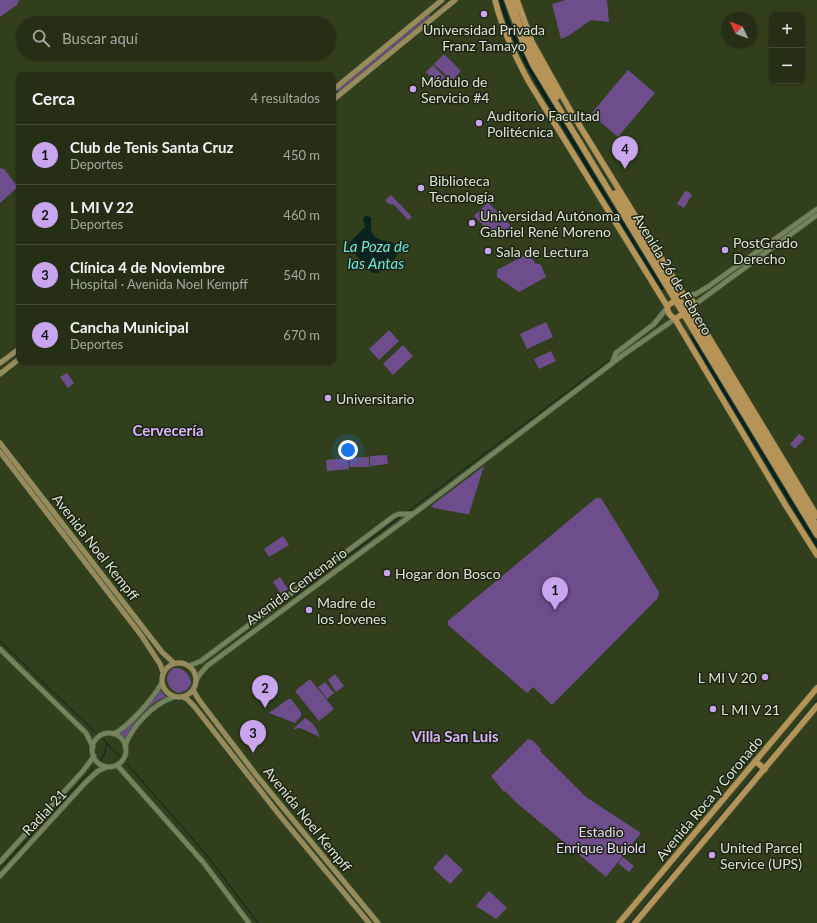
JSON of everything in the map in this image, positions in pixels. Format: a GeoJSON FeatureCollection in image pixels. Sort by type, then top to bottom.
{"type":"FeatureCollection","features":[{"type":"Feature","properties":{"kind":"main road"},"geometry":{"type":"LineString","coordinates":[[435,16],[433,13],[434,10],[444,0]]}},
{"type":"Feature","properties":{"kind":"main road"},"geometry":{"type":"LineString","coordinates":[[336,88],[444,0]]}},
{"type":"Feature","properties":{"kind":"main road"},"geometry":{"type":"LineString","coordinates":[[336,98],[455,0]]}},
{"type":"Feature","properties":{"kind":"main road","name":"Avenida 26 de Febrero"},"geometry":{"type":"LineString","coordinates":[[495,0],[504,28],[529,82],[667,307],[669,314],[675,319],[817,556]]}},
{"type":"Feature","properties":{"kind":"main road","name":"Avenida 26 de Febrero"},"geometry":{"type":"LineString","coordinates":[[507,0],[533,65],[681,297],[692,299],[696,316],[817,516]]}},
{"type":"Feature","properties":{"kind":"main road","name":"Avenida 26 de Febrero"},"geometry":{"type":"LineString","coordinates":[[512,0],[529,47],[577,132],[681,297]]}},
{"type":"Feature","properties":{"kind":"main road","name":"Avenida 26 de Febrero"},"geometry":{"type":"LineString","coordinates":[[517,0],[527,28],[538,52],[570,110],[681,297],[685,313],[817,534]]}},
{"type":"Feature","properties":{"kind":"main road"},"geometry":{"type":"LineString","coordinates":[[336,93],[339,96]]}},
{"type":"Feature","properties":{"kind":"main road"},"geometry":{"type":"LineString","coordinates":[[570,110],[577,132]]}},
{"type":"Feature","properties":{"kind":"main road"},"geometry":{"type":"LineString","coordinates":[[667,307],[681,297]]}},
{"type":"Feature","properties":{"kind":"main road"},"geometry":{"type":"LineString","coordinates":[[675,319],[694,306]]}},
{"type":"Feature","properties":{"kind":"main road","name":"Avenida 26 de Febrero"},"geometry":{"type":"LineString","coordinates":[[685,313],[817,526]]}},
{"type":"Feature","properties":{"kind":"main road"},"geometry":{"type":"LineString","coordinates":[[0,363],[16,351]]}},
{"type":"Feature","properties":{"kind":"main road"},"geometry":{"type":"LineString","coordinates":[[0,374],[16,361]]}},
{"type":"Feature","properties":{"kind":"main road","name":"Avenida Noel Kempff"},"geometry":{"type":"LineString","coordinates":[[0,443],[64,525],[106,584],[118,599],[123,602],[162,652],[174,663]]}},
{"type":"Feature","properties":{"kind":"main road","name":"Avenida Noel Kempff"},"geometry":{"type":"LineString","coordinates":[[0,452],[78,553],[104,581],[158,660],[163,672]]}},
{"type":"Feature","properties":{"kind":"main road"},"geometry":{"type":"LineString","coordinates":[[34,496],[42,504],[48,504]]}},
{"type":"Feature","properties":{"kind":"main road"},"geometry":{"type":"LineString","coordinates":[[50,518],[54,516],[56,517],[64,525]]}},
{"type":"Feature","properties":{"kind":"main road"},"geometry":{"type":"LineString","coordinates":[[174,663],[181,663],[189,666],[193,670],[196,681],[193,690],[187,696],[182,697],[174,697],[166,692],[162,684],[163,672],[174,663]]}},
{"type":"Feature","properties":{"kind":"main road","name":"Avenida Roca y Coronado"},"geometry":{"type":"LineString","coordinates":[[619,923],[817,688]]}},
{"type":"Feature","properties":{"kind":"main road","name":"Avenida Noel Kempff"},"geometry":{"type":"LineString","coordinates":[[193,690],[257,776],[378,923]]}},
{"type":"Feature","properties":{"kind":"main road","name":"Avenida Noel Kempff"},"geometry":{"type":"LineString","coordinates":[[182,697],[187,699],[194,706],[264,795],[369,923]]}},
{"type":"Feature","properties":{"kind":"main road","name":"Avenida Roca y Coronado"},"geometry":{"type":"LineString","coordinates":[[635,923],[817,706]]}},
{"type":"Feature","properties":{"kind":"main road"},"geometry":{"type":"LineString","coordinates":[[212,728],[225,739],[232,742],[233,750],[240,765]]}},
{"type":"Feature","properties":{"kind":"main road"},"geometry":{"type":"LineString","coordinates":[[756,762],[764,769]]}},
{"type":"Feature","properties":{"kind":"main road"},"geometry":{"type":"LineString","coordinates":[[257,776],[264,795],[284,809]]}},
{"type":"Feature","properties":{"kind":"main road"},"geometry":{"type":"LineString","coordinates":[[302,842],[317,855],[325,858],[325,864],[333,880]]}},
{"type":"Feature","properties":{"kind":"main road"},"geometry":{"type":"LineString","coordinates":[[367,909],[374,923]]}},
{"type":"Feature","properties":{"kind":"street"},"geometry":{"type":"LineString","coordinates":[[681,297],[696,294],[709,286],[817,209]]}},
{"type":"Feature","properties":{"kind":"street"},"geometry":{"type":"LineString","coordinates":[[694,306],[712,291],[817,215]]}},
{"type":"Feature","properties":{"kind":"street"},"geometry":{"type":"LineString","coordinates":[[709,286],[712,291]]}},
{"type":"Feature","properties":{"kind":"street","name":"Avenida Centenario"},"geometry":{"type":"LineString","coordinates":[[613,360],[618,351],[654,324],[667,307]]}},
{"type":"Feature","properties":{"kind":"street","name":"Avenida Centenario"},"geometry":{"type":"LineString","coordinates":[[196,681],[207,666],[412,514],[613,360],[675,319]]}},
{"type":"Feature","properties":{"kind":"street","name":"Avenida Centenario"},"geometry":{"type":"LineString","coordinates":[[189,666],[201,661],[394,516],[399,514],[412,514]]}},
{"type":"Feature","properties":{"kind":"street"},"geometry":{"type":"LineString","coordinates":[[0,649],[86,734],[93,747],[94,756],[97,761],[107,767],[117,765],[124,758],[126,752],[121,738],[114,734],[104,734],[94,743],[93,747]]}},
{"type":"Feature","properties":{"kind":"street"},"geometry":{"type":"LineString","coordinates":[[114,734],[133,718],[162,684]]}},
{"type":"Feature","properties":{"kind":"street"},"geometry":{"type":"LineString","coordinates":[[125,746],[133,730],[157,704],[174,697]]}},
{"type":"Feature","properties":{"kind":"street"},"geometry":{"type":"LineString","coordinates":[[86,734],[99,738]]}},
{"type":"Feature","properties":{"kind":"street","name":"Radial 21"},"geometry":{"type":"LineString","coordinates":[[0,876],[16,850],[94,756]]}},
{"type":"Feature","properties":{"kind":"street"},"geometry":{"type":"LineString","coordinates":[[117,765],[203,862],[249,923]]}},
{"type":"Feature","properties":{"kind":"street","name":"Radial 21"},"geometry":{"type":"LineString","coordinates":[[0,862],[16,850],[98,771],[107,767]]}},
{"type":"Feature","properties":{"kind":"green space"},"geometry":{"type":"Polygon","coordinates":[[[0,0],[19,0],[17,5],[0,17],[0,0]]]}},
{"type":"Feature","properties":{"kind":"green space"},"geometry":{"type":"Polygon","coordinates":[[[565,0],[607,0],[609,22],[591,20],[568,36],[561,39],[552,4],[565,0]]]}},
{"type":"Feature","properties":{"kind":"green space"},"geometry":{"type":"Polygon","coordinates":[[[429,15],[430,17],[338,92],[337,89],[429,15]]]}},
{"type":"Feature","properties":{"kind":"green space"},"geometry":{"type":"Polygon","coordinates":[[[444,54],[461,71],[452,81],[434,64],[444,54]]]}},
{"type":"Feature","properties":{"kind":"green space"},"geometry":{"type":"Polygon","coordinates":[[[433,65],[445,77],[438,84],[426,72],[433,65]]]}},
{"type":"Feature","properties":{"kind":"green space"},"geometry":{"type":"Polygon","coordinates":[[[628,70],[655,93],[618,137],[591,114],[628,70]]]}},
{"type":"Feature","properties":{"kind":"green space"},"geometry":{"type":"Polygon","coordinates":[[[0,168],[4,169],[16,184],[16,189],[0,203],[0,168]]]}},
{"type":"Feature","properties":{"kind":"green space"},"geometry":{"type":"Polygon","coordinates":[[[685,191],[692,195],[684,208],[677,204],[685,191]]]}},
{"type":"Feature","properties":{"kind":"green space"},"geometry":{"type":"Polygon","coordinates":[[[391,195],[412,217],[408,220],[394,205],[389,204],[385,200],[391,195]]]}},
{"type":"Feature","properties":{"kind":"green space"},"geometry":{"type":"Polygon","coordinates":[[[488,202],[511,226],[497,239],[474,216],[488,202]]]}},
{"type":"Feature","properties":{"kind":"green space"},"geometry":{"type":"Polygon","coordinates":[[[529,253],[535,263],[541,265],[546,277],[519,292],[497,277],[497,270],[529,253]]]}},
{"type":"Feature","properties":{"kind":"green space"},"geometry":{"type":"Polygon","coordinates":[[[546,322],[553,337],[527,349],[520,334],[546,322]]]}},
{"type":"Feature","properties":{"kind":"green space"},"geometry":{"type":"Polygon","coordinates":[[[389,330],[399,341],[379,360],[369,349],[389,330]]]}},
{"type":"Feature","properties":{"kind":"green space"},"geometry":{"type":"Polygon","coordinates":[[[403,345],[413,356],[393,375],[383,364],[403,345]]]}},
{"type":"Feature","properties":{"kind":"green space"},"geometry":{"type":"Polygon","coordinates":[[[551,351],[556,361],[539,369],[534,359],[551,351]]]}},
{"type":"Feature","properties":{"kind":"green space"},"geometry":{"type":"Polygon","coordinates":[[[67,373],[74,383],[68,388],[60,377],[67,373]]]}},
{"type":"Feature","properties":{"kind":"green space"},"geometry":{"type":"Polygon","coordinates":[[[799,434],[805,438],[795,449],[790,444],[799,434]]]}},
{"type":"Feature","properties":{"kind":"green space"},"geometry":{"type":"Polygon","coordinates":[[[387,455],[388,464],[370,466],[370,456],[387,455]]]}},
{"type":"Feature","properties":{"kind":"green space"},"geometry":{"type":"Polygon","coordinates":[[[369,457],[369,467],[350,467],[349,458],[369,457]]]}},
{"type":"Feature","properties":{"kind":"green space"},"geometry":{"type":"Polygon","coordinates":[[[348,458],[349,469],[327,471],[326,460],[348,458]]]}},
{"type":"Feature","properties":{"kind":"green space"},"geometry":{"type":"Polygon","coordinates":[[[484,466],[469,514],[434,508],[431,506],[484,466]]]}},
{"type":"Feature","properties":{"kind":"green space"},"geometry":{"type":"Polygon","coordinates":[[[596,498],[601,498],[659,592],[658,598],[552,705],[533,687],[527,693],[448,625],[448,621],[596,498]]]}},
{"type":"Feature","properties":{"kind":"green space"},"geometry":{"type":"Polygon","coordinates":[[[283,536],[289,545],[269,557],[264,549],[283,536]]]}},
{"type":"Feature","properties":{"kind":"green space"},"geometry":{"type":"Polygon","coordinates":[[[280,577],[288,589],[281,594],[273,582],[280,577]]]}},
{"type":"Feature","properties":{"kind":"green space"},"geometry":{"type":"Polygon","coordinates":[[[174,668],[183,670],[190,678],[191,684],[187,690],[178,693],[171,688],[167,682],[168,674],[174,668]]]}},
{"type":"Feature","properties":{"kind":"green space"},"geometry":{"type":"Polygon","coordinates":[[[335,674],[344,686],[336,692],[328,680],[335,674]]]}},
{"type":"Feature","properties":{"kind":"green space"},"geometry":{"type":"Polygon","coordinates":[[[310,679],[334,709],[319,721],[295,691],[310,679]]]}},
{"type":"Feature","properties":{"kind":"green space"},"geometry":{"type":"Polygon","coordinates":[[[325,682],[334,693],[327,699],[318,687],[325,682]]]}},
{"type":"Feature","properties":{"kind":"green space"},"geometry":{"type":"Polygon","coordinates":[[[160,690],[166,697],[154,703],[142,714],[125,739],[118,734],[160,690]]]}},
{"type":"Feature","properties":{"kind":"green space"},"geometry":{"type":"Polygon","coordinates":[[[288,699],[291,699],[301,712],[301,716],[295,723],[269,713],[288,699]]]}},
{"type":"Feature","properties":{"kind":"green space"},"geometry":{"type":"Polygon","coordinates":[[[305,718],[314,726],[320,738],[300,728],[295,730],[294,728],[305,718]]]}},
{"type":"Feature","properties":{"kind":"green space","name":"Estadio Enrique Bujold"},"geometry":{"type":"Polygon","coordinates":[[[528,739],[532,740],[541,749],[540,751],[586,797],[641,833],[606,877],[518,804],[505,791],[504,792],[491,776],[528,739]]]}},
{"type":"Feature","properties":{"kind":"green space"},"geometry":{"type":"Polygon","coordinates":[[[446,854],[463,870],[450,884],[433,868],[446,854]]]}},
{"type":"Feature","properties":{"kind":"green space"},"geometry":{"type":"Polygon","coordinates":[[[623,857],[634,866],[629,872],[618,863],[623,857]]]}},
{"type":"Feature","properties":{"kind":"green space"},"geometry":{"type":"Polygon","coordinates":[[[489,891],[507,908],[496,919],[476,906],[489,891]]]}},
{"type":"Feature","properties":{"kind":"water","name":"La Poza de las Antas"},"geometry":{"type":"Polygon","coordinates":[[[366,215],[371,218],[372,234],[377,239],[394,243],[397,250],[397,256],[378,273],[373,273],[370,271],[348,246],[349,243],[365,227],[363,218],[366,215]]]}},
{"type":"Feature","properties":{"kind":"waterway"},"geometry":{"type":"LineString","coordinates":[[501,0],[513,36],[530,70],[662,288]]}},
{"type":"Feature","properties":{"kind":"waterway"},"geometry":{"type":"LineString","coordinates":[[692,336],[817,545]]}},
{"type":"Feature","properties":{"kind":"waterway"},"geometry":{"type":"LineString","coordinates":[[407,512],[611,359]]}},
{"type":"Feature","properties":{"kind":"waterway"},"geometry":{"type":"LineString","coordinates":[[293,597],[400,517]]}},
{"type":"Feature","properties":{"kind":"waterway"},"geometry":{"type":"LineString","coordinates":[[0,641],[97,734]]}},
{"type":"Feature","properties":{"kind":"waterway"},"geometry":{"type":"LineString","coordinates":[[764,764],[817,700]]}},
{"type":"Feature","properties":{"kind":"waterway"},"geometry":{"type":"LineString","coordinates":[[103,739],[121,758]]}},
{"type":"Feature","properties":{"kind":"waterway"},"geometry":{"type":"LineString","coordinates":[[100,761],[104,755],[107,743]]}},
{"type":"Feature","properties":{"kind":"waterway"},"geometry":{"type":"LineString","coordinates":[[127,764],[205,853],[258,923]]}},
{"type":"Feature","properties":{"kind":"waterway"},"geometry":{"type":"LineString","coordinates":[[0,869],[93,768]]}},
{"type":"Feature","properties":{"kind":"waterway"},"geometry":{"type":"LineString","coordinates":[[630,923],[760,768]]}},
{"type":"Feature","properties":{"kind":"place","name":"Universidad Privada Franz Tamayo"},"geometry":{"type":"Point","coordinates":[484,14]}},
{"type":"Feature","properties":{"kind":"place","name":"Módulo de Servicio #4"},"geometry":{"type":"Point","coordinates":[413,89]}},
{"type":"Feature","properties":{"kind":"place","name":"Auditorio Facultad Politécnica"},"geometry":{"type":"Point","coordinates":[479,123]}},
{"type":"Feature","properties":{"kind":"place","name":"Cancha Municipal"},"geometry":{"type":"Point","coordinates":[625,169]}},
{"type":"Feature","properties":{"kind":"place","name":"Biblioteca Tecnología"},"geometry":{"type":"Point","coordinates":[421,188]}},
{"type":"Feature","properties":{"kind":"place","name":"Universidad Autónoma Gabriel René Moreno"},"geometry":{"type":"Point","coordinates":[472,223]}},
{"type":"Feature","properties":{"kind":"place","name":"PostGrado Derecho"},"geometry":{"type":"Point","coordinates":[725,250]}},
{"type":"Feature","properties":{"kind":"place","name":"Sala de Lectura"},"geometry":{"type":"Point","coordinates":[488,251]}},
{"type":"Feature","properties":{"kind":"place","name":"Universitario"},"geometry":{"type":"Point","coordinates":[328,398]}},
{"type":"Feature","properties":{"kind":"place","name":"Hogar don Bosco"},"geometry":{"type":"Point","coordinates":[387,573]}},
{"type":"Feature","properties":{"kind":"place","name":"Madre de los Jovenes"},"geometry":{"type":"Point","coordinates":[309,610]}},
{"type":"Feature","properties":{"kind":"place","name":"Club de Tenis Santa Cruz"},"geometry":{"type":"Point","coordinates":[555,610]}},
{"type":"Feature","properties":{"kind":"place","name":"L MI V 20"},"geometry":{"type":"Point","coordinates":[765,677]}},
{"type":"Feature","properties":{"kind":"place","name":"L MI V 22"},"geometry":{"type":"Point","coordinates":[265,708]}},
{"type":"Feature","properties":{"kind":"place","name":"L MI V 21"},"geometry":{"type":"Point","coordinates":[713,709]}},
{"type":"Feature","properties":{"kind":"place","name":"Clínica 4 de Noviembre"},"geometry":{"type":"Point","coordinates":[253,753]}},
{"type":"Feature","properties":{"kind":"place","name":"United Parcel Service (UPS)"},"geometry":{"type":"Point","coordinates":[712,855]}},
{"type":"Feature","properties":{"kind":"district","name":"Cervecería"},"geometry":{"type":"Point","coordinates":[168,430]}},
{"type":"Feature","properties":{"kind":"district","name":"Villa San Luis"},"geometry":{"type":"Point","coordinates":[455,736]}}]}
